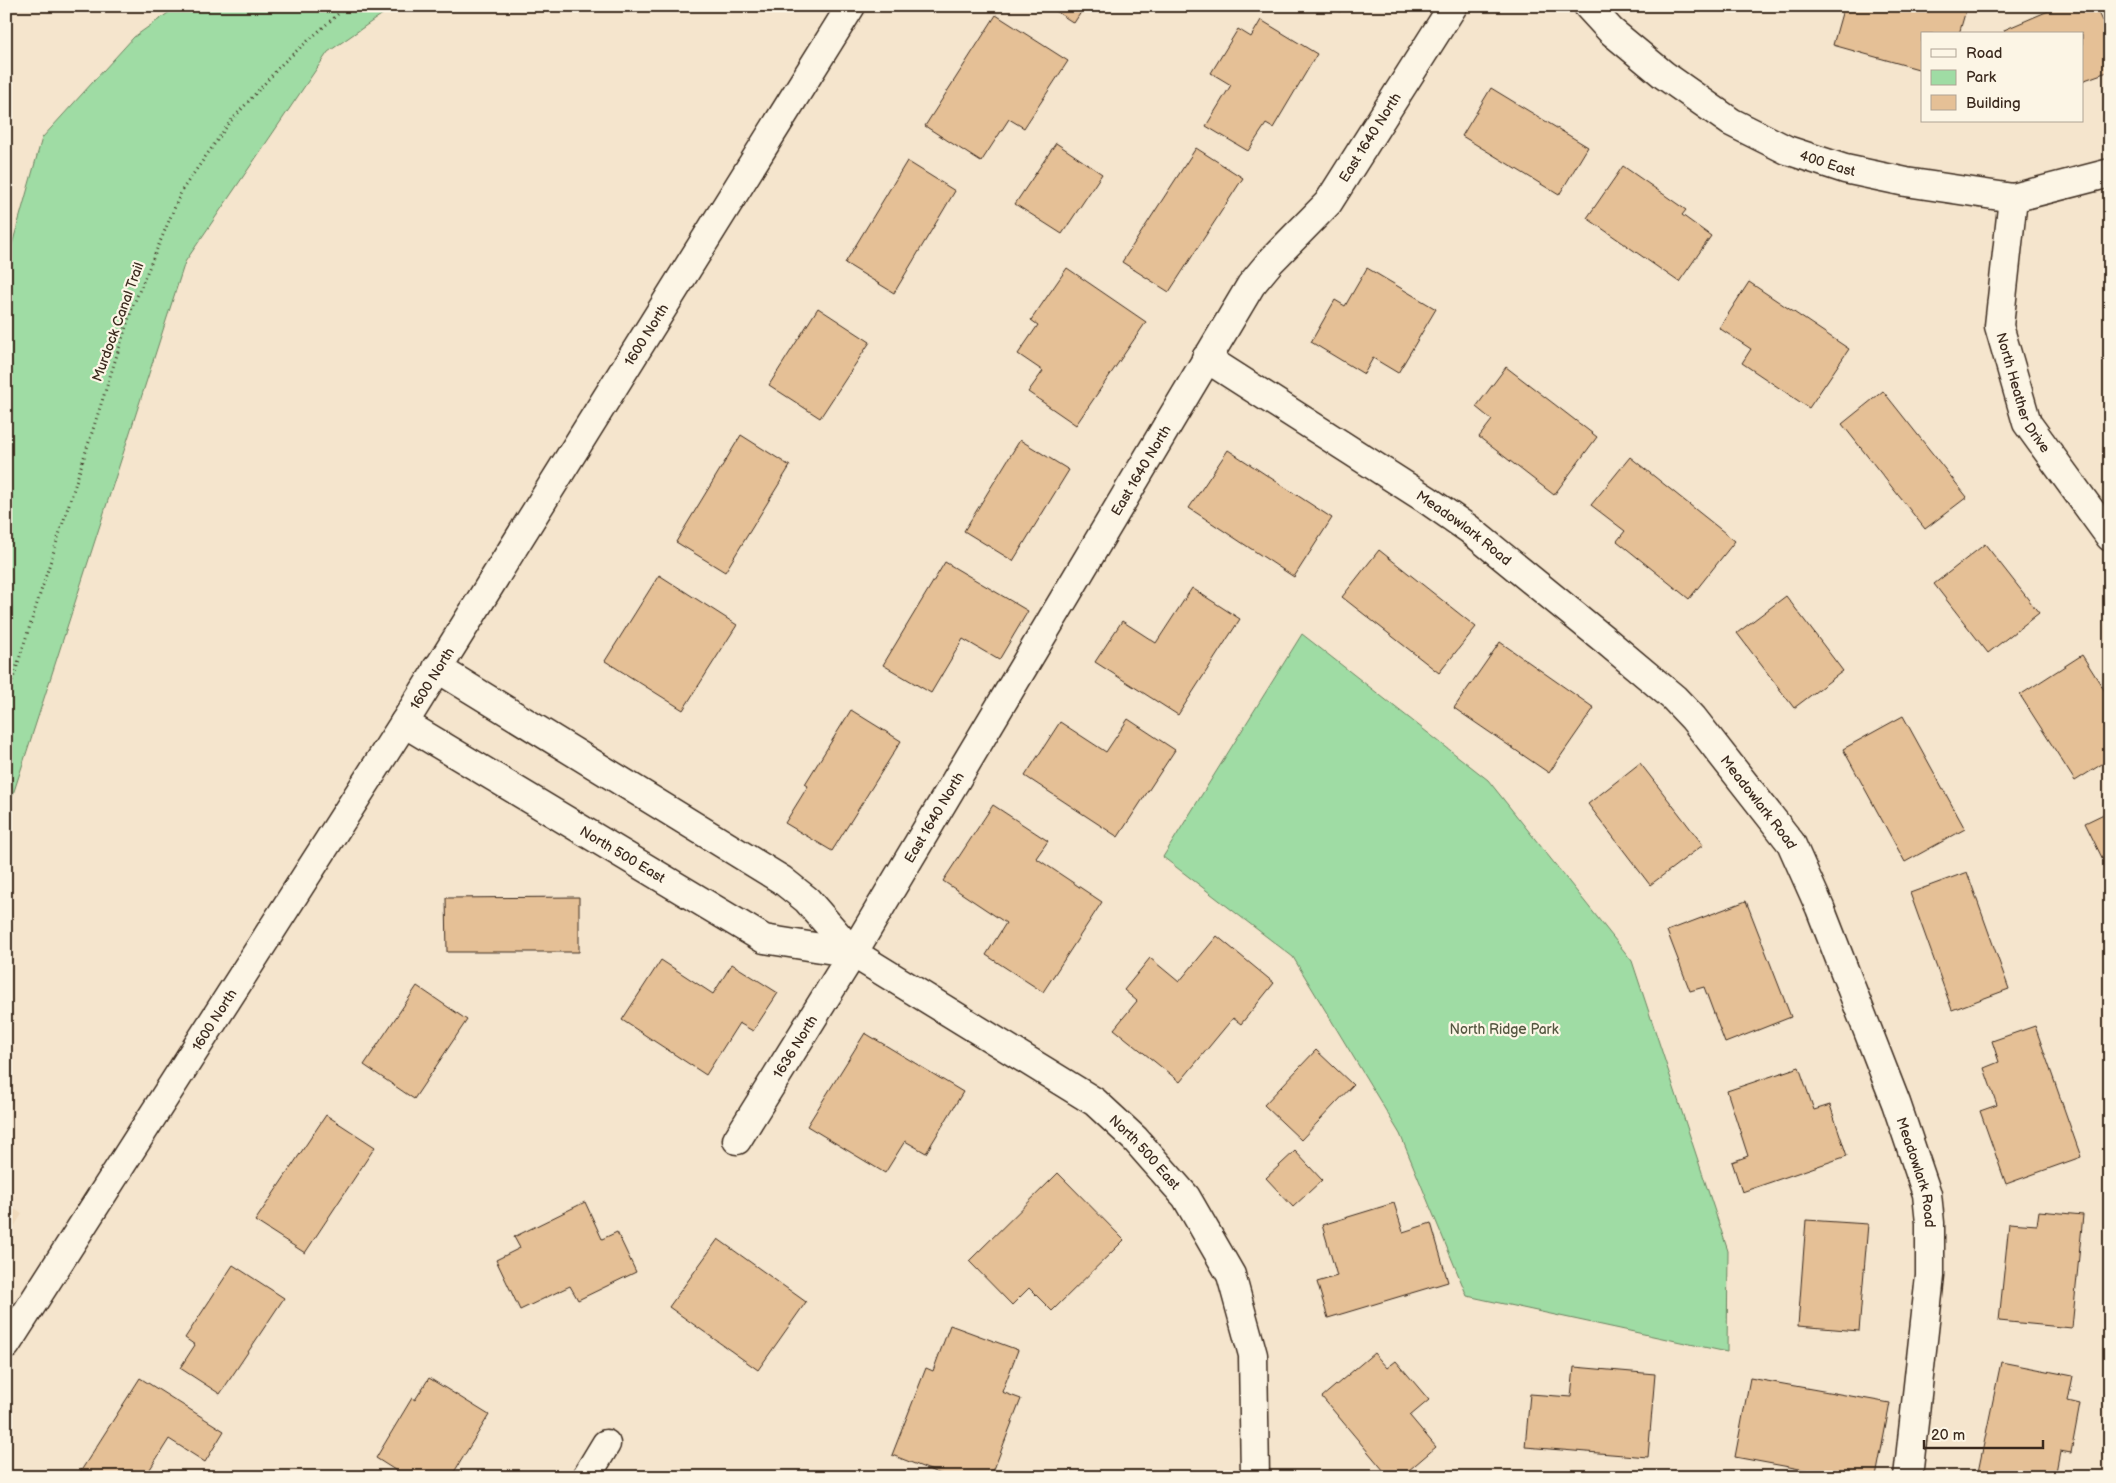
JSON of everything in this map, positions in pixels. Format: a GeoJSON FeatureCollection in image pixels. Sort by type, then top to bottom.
{"type":"FeatureCollection","features":[{"type":"Feature","properties":{"kind":"street","name":"1600 North"},"geometry":{"type":"LineString","coordinates":[[6,1345],[404,723],[851,6]]}},
{"type":"Feature","properties":{"kind":"street","name":"East 1640 North"},"geometry":{"type":"LineString","coordinates":[[853,952],[1206,358],[1252,285],[1270,262],[1328,203],[1454,6]]}},
{"type":"Feature","properties":{"kind":"street","name":"400 East"},"geometry":{"type":"LineString","coordinates":[[1588,6],[1611,31],[1664,75],[1731,122],[1787,150],[1845,169],[1906,182],[2013,198],[2110,173]]}},
{"type":"Feature","properties":{"kind":"street","name":"North Heather Drive"},"geometry":{"type":"LineString","coordinates":[[2013,198],[1999,326],[2027,423],[2110,537]]}},
{"type":"Feature","properties":{"kind":"street","name":"Meadowlark Road"},"geometry":{"type":"LineString","coordinates":[[1206,358],[1426,499],[1469,530],[1606,640],[1674,698],[1693,718],[1791,843],[1820,908],[1889,1085],[1927,1194],[1930,1223],[1930,1276],[1908,1477]]}},
{"type":"Feature","properties":{"kind":"street","name":"North 500 East"},"geometry":{"type":"LineString","coordinates":[[437,668],[782,880],[807,900],[853,952],[1095,1102],[1135,1139],[1186,1197],[1231,1275],[1253,1355],[1255,1477]]}},
{"type":"Feature","properties":{"kind":"street","name":"North 500 East"},"geometry":{"type":"LineString","coordinates":[[404,723],[764,939],[853,952]]}},
{"type":"Feature","properties":{"kind":"street","name":"1636 North"},"geometry":{"type":"LineString","coordinates":[[737,1140],[853,952]]}},
{"type":"Feature","properties":{"kind":"street"},"geometry":{"type":"LineString","coordinates":[[586,1477],[606,1444]]}},
{"type":"Feature","properties":{"kind":"path","name":"Murdock Canal Trail"},"geometry":{"type":"LineString","coordinates":[[6,700],[132,308],[182,190],[230,122],[263,85],[283,63],[347,6]]}},
{"type":"Feature","properties":{"kind":"shaded area"},"geometry":{"type":"Polygon","coordinates":[[[6,1204],[22,1214],[6,1240],[6,1204]]]}},
{"type":"Feature","properties":{"kind":"green space"},"geometry":{"type":"Polygon","coordinates":[[[178,6],[394,6],[328,52],[185,262],[6,816],[6,266],[42,138],[134,37],[178,6]]]}},
{"type":"Feature","properties":{"kind":"green space","name":"North Ridge Park"},"geometry":{"type":"Polygon","coordinates":[[[1302,634],[1488,780],[1632,961],[1728,1251],[1727,1352],[1467,1296],[1400,1134],[1293,957],[1163,857],[1302,634]]]}},
{"type":"Feature","properties":{"kind":"building"},"geometry":{"type":"Polygon","coordinates":[[[1048,6],[1085,6],[1074,23],[1048,6]]]}},
{"type":"Feature","properties":{"kind":"building"},"geometry":{"type":"Polygon","coordinates":[[[1330,6],[1343,6],[1340,12],[1330,6]]]}},
{"type":"Feature","properties":{"kind":"building"},"geometry":{"type":"Polygon","coordinates":[[[1844,6],[1953,6],[1966,10],[1960,32],[1921,32],[1921,70],[1833,45],[1844,6]]]}},
{"type":"Feature","properties":{"kind":"building"},"geometry":{"type":"Polygon","coordinates":[[[2060,6],[2095,6],[2102,21],[2110,19],[2110,71],[2084,80],[2084,32],[2005,32],[2004,30],[2060,6]]]}},
{"type":"Feature","properties":{"kind":"building"},"geometry":{"type":"Polygon","coordinates":[[[996,15],[1068,61],[1024,128],[1009,119],[981,162],[925,126],[996,15]]]}},
{"type":"Feature","properties":{"kind":"building"},"geometry":{"type":"Polygon","coordinates":[[[1261,20],[1317,54],[1273,128],[1266,124],[1248,151],[1206,126],[1231,85],[1211,73],[1238,29],[1251,37],[1261,20]]]}},
{"type":"Feature","properties":{"kind":"building"},"geometry":{"type":"Polygon","coordinates":[[[1491,88],[1588,147],[1559,195],[1462,136],[1491,88]]]}},
{"type":"Feature","properties":{"kind":"building"},"geometry":{"type":"Polygon","coordinates":[[[1056,143],[1102,174],[1062,234],[1015,204],[1056,143]]]}},
{"type":"Feature","properties":{"kind":"building"},"geometry":{"type":"Polygon","coordinates":[[[1196,148],[1243,178],[1169,292],[1122,262],[1196,148]]]}},
{"type":"Feature","properties":{"kind":"building"},"geometry":{"type":"Polygon","coordinates":[[[907,161],[955,191],[894,293],[845,263],[907,161]]]}},
{"type":"Feature","properties":{"kind":"building"},"geometry":{"type":"Polygon","coordinates":[[[1623,166],[1686,210],[1682,215],[1711,236],[1679,282],[1587,218],[1623,166]]]}},
{"type":"Feature","properties":{"kind":"building"},"geometry":{"type":"Polygon","coordinates":[[[1067,268],[1146,322],[1076,425],[1028,392],[1043,371],[1018,354],[1038,325],[1031,320],[1067,268]]]}},
{"type":"Feature","properties":{"kind":"building"},"geometry":{"type":"Polygon","coordinates":[[[1367,268],[1436,309],[1398,373],[1373,358],[1364,374],[1311,342],[1335,300],[1345,306],[1367,268]]]}},
{"type":"Feature","properties":{"kind":"building"},"geometry":{"type":"Polygon","coordinates":[[[1749,282],[1849,349],[1809,408],[1742,363],[1751,349],[1719,328],[1749,282]]]}},
{"type":"Feature","properties":{"kind":"building"},"geometry":{"type":"Polygon","coordinates":[[[818,308],[870,342],[820,418],[769,385],[818,308]]]}},
{"type":"Feature","properties":{"kind":"building"},"geometry":{"type":"Polygon","coordinates":[[[1506,367],[1597,437],[1554,495],[1479,437],[1492,420],[1476,407],[1506,367]]]}},
{"type":"Feature","properties":{"kind":"building"},"geometry":{"type":"Polygon","coordinates":[[[1883,391],[1967,497],[1925,529],[1842,424],[1883,391]]]}},
{"type":"Feature","properties":{"kind":"building"},"geometry":{"type":"Polygon","coordinates":[[[741,435],[790,466],[725,572],[676,542],[741,435]]]}},
{"type":"Feature","properties":{"kind":"building"},"geometry":{"type":"Polygon","coordinates":[[[1020,440],[1069,470],[1013,561],[964,531],[1020,440]]]}},
{"type":"Feature","properties":{"kind":"building"},"geometry":{"type":"Polygon","coordinates":[[[1228,450],[1332,518],[1294,577],[1189,508],[1228,450]]]}},
{"type":"Feature","properties":{"kind":"building"},"geometry":{"type":"Polygon","coordinates":[[[1630,457],[1735,541],[1689,599],[1617,541],[1625,531],[1591,505],[1630,457]]]}},
{"type":"Feature","properties":{"kind":"building"},"geometry":{"type":"Polygon","coordinates":[[[1985,544],[2039,613],[1988,653],[1934,584],[1985,544]]]}},
{"type":"Feature","properties":{"kind":"building"},"geometry":{"type":"Polygon","coordinates":[[[1379,550],[1476,627],[1439,673],[1342,597],[1379,550]]]}},
{"type":"Feature","properties":{"kind":"building"},"geometry":{"type":"Polygon","coordinates":[[[945,562],[1028,611],[999,660],[963,639],[931,693],[883,665],[945,562]]]}},
{"type":"Feature","properties":{"kind":"building"},"geometry":{"type":"Polygon","coordinates":[[[659,575],[737,625],[683,710],[605,661],[659,575]]]}},
{"type":"Feature","properties":{"kind":"building"},"geometry":{"type":"Polygon","coordinates":[[[1192,588],[1240,619],[1178,715],[1095,662],[1122,621],[1156,643],[1192,588]]]}},
{"type":"Feature","properties":{"kind":"building"},"geometry":{"type":"Polygon","coordinates":[[[1786,596],[1843,671],[1794,708],[1737,633],[1786,596]]]}},
{"type":"Feature","properties":{"kind":"building"},"geometry":{"type":"Polygon","coordinates":[[[1500,642],[1594,708],[1549,773],[1454,708],[1500,642]]]}},
{"type":"Feature","properties":{"kind":"building"},"geometry":{"type":"Polygon","coordinates":[[[2082,655],[2110,699],[2110,759],[2075,781],[2020,695],[2082,655]]]}},
{"type":"Feature","properties":{"kind":"building"},"geometry":{"type":"Polygon","coordinates":[[[851,710],[901,741],[832,851],[785,823],[808,786],[805,784],[851,710]]]}},
{"type":"Feature","properties":{"kind":"building"},"geometry":{"type":"Polygon","coordinates":[[[1903,716],[1965,829],[1905,862],[1843,749],[1903,716]]]}},
{"type":"Feature","properties":{"kind":"building"},"geometry":{"type":"Polygon","coordinates":[[[1128,719],[1175,750],[1118,837],[1025,776],[1060,722],[1106,752],[1128,719]]]}},
{"type":"Feature","properties":{"kind":"building"},"geometry":{"type":"Polygon","coordinates":[[[1640,763],[1703,845],[1650,885],[1588,804],[1640,763]]]}},
{"type":"Feature","properties":{"kind":"building"},"geometry":{"type":"Polygon","coordinates":[[[993,805],[1048,841],[1036,858],[1102,902],[1043,992],[986,955],[1006,923],[943,881],[993,805]]]}},
{"type":"Feature","properties":{"kind":"building"},"geometry":{"type":"Polygon","coordinates":[[[2110,811],[2110,874],[2085,823],[2110,811]]]}},
{"type":"Feature","properties":{"kind":"building"},"geometry":{"type":"Polygon","coordinates":[[[1967,872],[2009,989],[1952,1010],[1910,893],[1967,872]]]}},
{"type":"Feature","properties":{"kind":"building"},"geometry":{"type":"Polygon","coordinates":[[[579,897],[579,952],[447,952],[446,898],[579,897]]]}},
{"type":"Feature","properties":{"kind":"building"},"geometry":{"type":"Polygon","coordinates":[[[1746,901],[1791,1017],[1725,1043],[1704,987],[1690,991],[1667,931],[1746,901]]]}},
{"type":"Feature","properties":{"kind":"building"},"geometry":{"type":"Polygon","coordinates":[[[1217,936],[1274,983],[1241,1024],[1233,1018],[1180,1082],[1114,1029],[1137,1001],[1124,990],[1150,958],[1179,982],[1217,936]]]}},
{"type":"Feature","properties":{"kind":"building"},"geometry":{"type":"Polygon","coordinates":[[[661,960],[713,994],[732,964],[778,993],[753,1031],[739,1023],[706,1075],[622,1020],[661,960]]]}},
{"type":"Feature","properties":{"kind":"building"},"geometry":{"type":"Polygon","coordinates":[[[417,986],[467,1020],[414,1099],[364,1065],[417,986]]]}},
{"type":"Feature","properties":{"kind":"building"},"geometry":{"type":"Polygon","coordinates":[[[2035,1026],[2081,1157],[2006,1184],[1980,1111],[1997,1105],[1984,1068],[1999,1062],[1992,1041],[2035,1026]]]}},
{"type":"Feature","properties":{"kind":"building"},"geometry":{"type":"Polygon","coordinates":[[[865,1033],[963,1092],[926,1153],[905,1141],[885,1173],[807,1126],[865,1033]]]}},
{"type":"Feature","properties":{"kind":"building"},"geometry":{"type":"Polygon","coordinates":[[[1316,1050],[1353,1085],[1301,1140],[1264,1105],[1316,1050]]]}},
{"type":"Feature","properties":{"kind":"building"},"geometry":{"type":"Polygon","coordinates":[[[1799,1067],[1814,1110],[1830,1105],[1847,1156],[1742,1192],[1732,1162],[1748,1156],[1727,1091],[1799,1067]]]}},
{"type":"Feature","properties":{"kind":"building"},"geometry":{"type":"Polygon","coordinates":[[[326,1115],[375,1147],[305,1253],[255,1221],[326,1115]]]}},
{"type":"Feature","properties":{"kind":"building"},"geometry":{"type":"Polygon","coordinates":[[[1295,1151],[1322,1180],[1293,1207],[1266,1178],[1295,1151]]]}},
{"type":"Feature","properties":{"kind":"building"},"geometry":{"type":"Polygon","coordinates":[[[1058,1173],[1124,1240],[1052,1311],[1029,1288],[1012,1305],[969,1261],[1058,1173]]]}},
{"type":"Feature","properties":{"kind":"building"},"geometry":{"type":"Polygon","coordinates":[[[585,1202],[602,1239],[617,1232],[636,1272],[578,1300],[570,1286],[520,1310],[496,1260],[520,1248],[514,1237],[585,1202]]]}},
{"type":"Feature","properties":{"kind":"building"},"geometry":{"type":"Polygon","coordinates":[[[1394,1203],[1403,1232],[1431,1223],[1448,1282],[1328,1318],[1317,1282],[1337,1276],[1322,1225],[1394,1203]]]}},
{"type":"Feature","properties":{"kind":"building"},"geometry":{"type":"Polygon","coordinates":[[[2039,1211],[2083,1215],[2072,1328],[1999,1321],[2009,1223],[2037,1225],[2039,1211]]]}},
{"type":"Feature","properties":{"kind":"building"},"geometry":{"type":"Polygon","coordinates":[[[1806,1220],[1868,1224],[1859,1331],[1798,1326],[1806,1220]]]}},
{"type":"Feature","properties":{"kind":"building"},"geometry":{"type":"Polygon","coordinates":[[[718,1239],[806,1302],[758,1370],[669,1307],[718,1239]]]}},
{"type":"Feature","properties":{"kind":"building"},"geometry":{"type":"Polygon","coordinates":[[[233,1265],[284,1298],[220,1394],[180,1368],[195,1345],[185,1338],[233,1265]]]}},
{"type":"Feature","properties":{"kind":"building"},"geometry":{"type":"Polygon","coordinates":[[[950,1325],[1018,1350],[1002,1392],[1021,1399],[991,1477],[948,1477],[892,1455],[926,1368],[933,1371],[950,1325]]]}},
{"type":"Feature","properties":{"kind":"building"},"geometry":{"type":"Polygon","coordinates":[[[1374,1353],[1387,1368],[1396,1361],[1429,1400],[1410,1416],[1436,1447],[1401,1477],[1389,1477],[1322,1397],[1374,1353]]]}},
{"type":"Feature","properties":{"kind":"building"},"geometry":{"type":"Polygon","coordinates":[[[2001,1362],[2073,1376],[2068,1401],[2080,1404],[2071,1453],[2060,1451],[2055,1477],[1971,1477],[1972,1471],[1978,1472],[2001,1362]]]}},
{"type":"Feature","properties":{"kind":"building"},"geometry":{"type":"Polygon","coordinates":[[[1574,1367],[1655,1374],[1648,1457],[1525,1447],[1530,1394],[1571,1397],[1574,1367]]]}},
{"type":"Feature","properties":{"kind":"building"},"geometry":{"type":"Polygon","coordinates":[[[140,1378],[224,1431],[205,1462],[169,1439],[145,1477],[77,1477],[140,1378]]]}},
{"type":"Feature","properties":{"kind":"building"},"geometry":{"type":"Polygon","coordinates":[[[429,1378],[489,1415],[451,1477],[406,1477],[376,1458],[412,1398],[415,1400],[429,1378]]]}},
{"type":"Feature","properties":{"kind":"building"},"geometry":{"type":"Polygon","coordinates":[[[1750,1378],[1890,1403],[1876,1477],[1843,1477],[1735,1457],[1750,1378]]]}}]}
